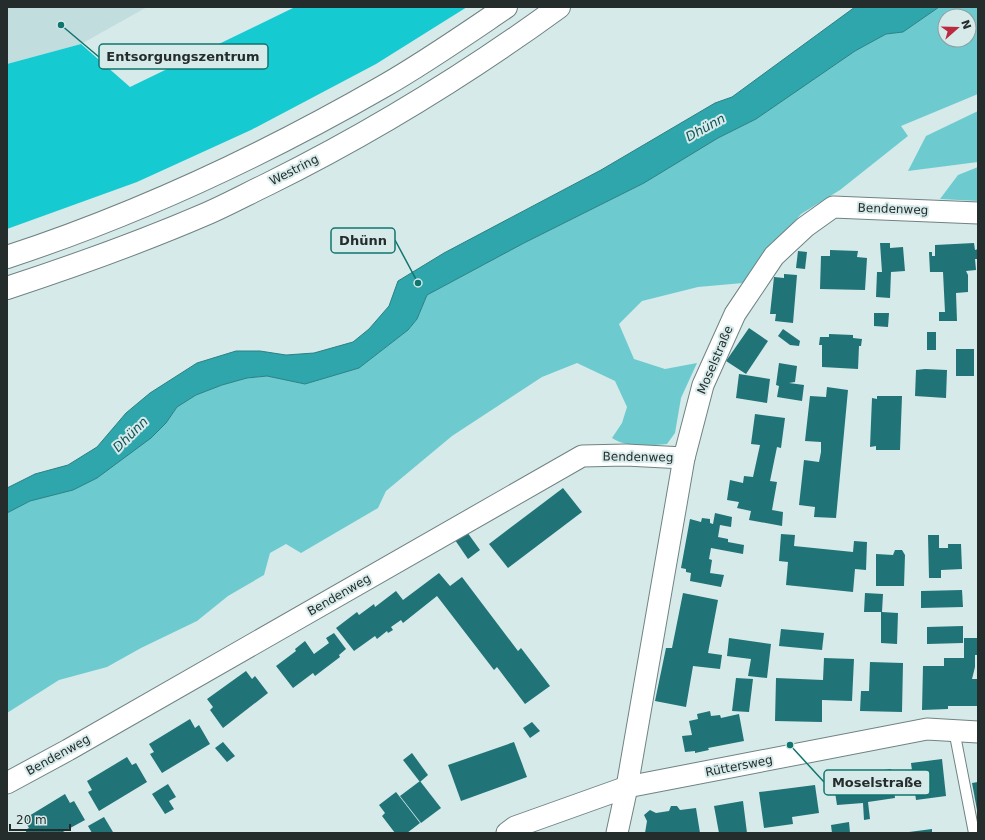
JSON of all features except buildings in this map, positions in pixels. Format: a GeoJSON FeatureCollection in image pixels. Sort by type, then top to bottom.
{"type":"FeatureCollection","features":[{"type":"Feature","properties":{"kind":"main road"},"geometry":{"type":"LineString","coordinates":[[7,257],[70,236],[198,182],[385,86],[456,42],[506,7]]}},
{"type":"Feature","properties":{"kind":"main road","name":"Westring"},"geometry":{"type":"LineString","coordinates":[[7,288],[82,264],[207,213],[316,160],[397,114],[454,78],[559,7]]}},
{"type":"Feature","properties":{"kind":"street","name":"Bendenweg"},"geometry":{"type":"LineString","coordinates":[[814,221],[833,207],[978,213]]}},
{"type":"Feature","properties":{"kind":"street","name":"Moselstraße"},"geometry":{"type":"LineString","coordinates":[[617,833],[627,787],[684,458],[703,386],[735,314],[774,256],[814,221]]}},
{"type":"Feature","properties":{"kind":"street","name":"Bendenweg"},"geometry":{"type":"LineString","coordinates":[[7,783],[68,750],[582,456],[626,455],[684,458]]}},
{"type":"Feature","properties":{"kind":"street","name":"Rüttersweg"},"geometry":{"type":"LineString","coordinates":[[507,833],[515,827],[627,787],[927,729],[978,732]]}},
{"type":"Feature","properties":{"kind":"lane"},"geometry":{"type":"LineString","coordinates":[[954,730],[974,833]]}},
{"type":"Feature","properties":{"kind":"shaded area"},"geometry":{"type":"Polygon","coordinates":[[[7,7],[147,7],[81,44],[7,64],[7,7]]]}},
{"type":"Feature","properties":{"kind":"shaded area"},"geometry":{"type":"Polygon","coordinates":[[[295,7],[467,7],[376,64],[251,130],[137,182],[7,229],[7,64],[81,44],[130,87],[295,7]]]}},
{"type":"Feature","properties":{"kind":"shaded area"},"geometry":{"type":"Polygon","coordinates":[[[978,7],[978,94],[901,126],[908,136],[840,190],[801,214],[743,283],[698,287],[642,301],[619,324],[634,359],[665,369],[697,363],[681,398],[675,433],[667,444],[646,446],[631,445],[612,438],[622,423],[627,407],[615,381],[577,363],[542,377],[452,436],[386,491],[378,508],[301,553],[286,544],[270,553],[264,575],[228,596],[197,621],[141,648],[107,667],[59,680],[7,713],[7,513],[30,501],[73,490],[166,423],[177,407],[196,395],[222,385],[247,378],[267,376],[305,384],[359,368],[408,330],[417,319],[427,295],[524,243],[644,183],[718,138],[756,119],[855,51],[886,34],[903,32],[937,8],[937,48],[977,48],[977,8],[938,8],[978,7]]]}},
{"type":"Feature","properties":{"kind":"shaded area"},"geometry":{"type":"Polygon","coordinates":[[[978,111],[978,162],[908,171],[926,136],[978,111]]]}},
{"type":"Feature","properties":{"kind":"shaded area"},"geometry":{"type":"Polygon","coordinates":[[[978,167],[978,201],[940,199],[958,175],[978,167]]]}},
{"type":"Feature","properties":{"kind":"water"},"geometry":{"type":"Polygon","coordinates":[[[855,7],[939,7],[903,32],[886,34],[855,51],[756,119],[718,138],[644,183],[524,243],[427,295],[417,319],[408,330],[359,368],[305,384],[267,376],[247,378],[222,385],[196,395],[177,407],[166,423],[151,438],[97,478],[73,490],[30,501],[7,513],[7,488],[35,474],[68,465],[97,447],[126,413],[150,393],[197,363],[236,351],[260,351],[286,355],[314,353],[353,342],[369,329],[389,306],[398,281],[444,253],[601,170],[715,103],[732,97],[855,7]]]}},
{"type":"Feature","properties":{"kind":"place","name":"Entsorgungszentrum"},"geometry":{"type":"Point","coordinates":[61,25]}},
{"type":"Feature","properties":{"kind":"place","name":"Dhünn"},"geometry":{"type":"Point","coordinates":[418,283]}},
{"type":"Feature","properties":{"kind":"place","name":"Moselstraße"},"geometry":{"type":"Point","coordinates":[790,745]}}]}
